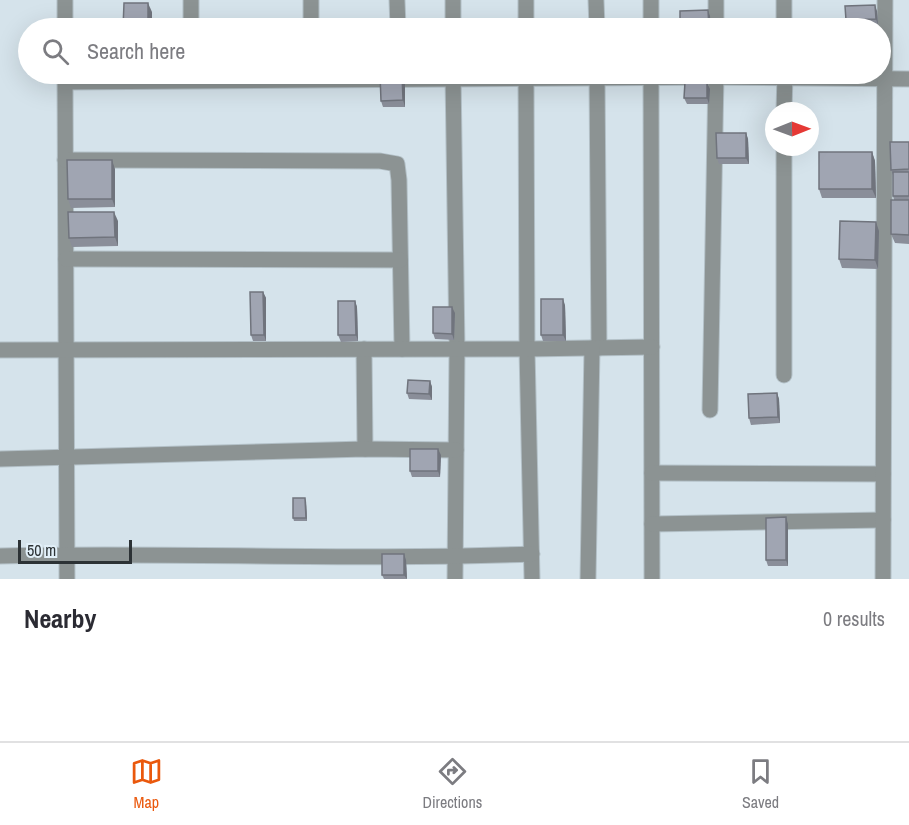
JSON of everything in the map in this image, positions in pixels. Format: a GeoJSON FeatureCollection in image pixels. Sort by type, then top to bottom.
{"type":"FeatureCollection","features":[{"type":"Feature","properties":{"kind":"street"},"geometry":{"type":"LineString","coordinates":[[65,0],[65,18]]}},
{"type":"Feature","properties":{"kind":"street"},"geometry":{"type":"LineString","coordinates":[[191,0],[191,18]]}},
{"type":"Feature","properties":{"kind":"street"},"geometry":{"type":"LineString","coordinates":[[311,0],[311,18]]}},
{"type":"Feature","properties":{"kind":"street"},"geometry":{"type":"LineString","coordinates":[[397,0],[398,18]]}},
{"type":"Feature","properties":{"kind":"street"},"geometry":{"type":"LineString","coordinates":[[453,0],[453,18]]}},
{"type":"Feature","properties":{"kind":"street"},"geometry":{"type":"LineString","coordinates":[[526,0],[526,18]]}},
{"type":"Feature","properties":{"kind":"street"},"geometry":{"type":"LineString","coordinates":[[596,0],[597,18]]}},
{"type":"Feature","properties":{"kind":"street"},"geometry":{"type":"LineString","coordinates":[[651,0],[651,18]]}},
{"type":"Feature","properties":{"kind":"street"},"geometry":{"type":"LineString","coordinates":[[716,0],[716,18]]}},
{"type":"Feature","properties":{"kind":"street"},"geometry":{"type":"LineString","coordinates":[[784,0],[784,18]]}},
{"type":"Feature","properties":{"kind":"street"},"geometry":{"type":"LineString","coordinates":[[885,0],[885,18]]}},
{"type":"Feature","properties":{"kind":"street"},"geometry":{"type":"LineString","coordinates":[[891,79],[909,79]]}},
{"type":"Feature","properties":{"kind":"street"},"geometry":{"type":"LineString","coordinates":[[65,84],[67,579]]}},
{"type":"Feature","properties":{"kind":"street"},"geometry":{"type":"LineString","coordinates":[[453,84],[457,349],[455,579]]}},
{"type":"Feature","properties":{"kind":"street"},"geometry":{"type":"LineString","coordinates":[[526,84],[527,349],[532,579]]}},
{"type":"Feature","properties":{"kind":"street"},"geometry":{"type":"LineString","coordinates":[[588,579],[595,348],[597,84]]}},
{"type":"Feature","properties":{"kind":"street"},"geometry":{"type":"LineString","coordinates":[[651,84],[652,579]]}},
{"type":"Feature","properties":{"kind":"street"},"geometry":{"type":"LineString","coordinates":[[710,410],[716,84]]}},
{"type":"Feature","properties":{"kind":"street"},"geometry":{"type":"LineString","coordinates":[[784,84],[784,102]]}},
{"type":"Feature","properties":{"kind":"street"},"geometry":{"type":"LineString","coordinates":[[883,579],[885,84]]}},
{"type":"Feature","properties":{"kind":"street"},"geometry":{"type":"LineString","coordinates":[[784,156],[784,375]]}},
{"type":"Feature","properties":{"kind":"street"},"geometry":{"type":"LineString","coordinates":[[65,160],[393,162],[397,164],[399,169],[402,349]]}},
{"type":"Feature","properties":{"kind":"street"},"geometry":{"type":"LineString","coordinates":[[66,259],[400,260]]}},
{"type":"Feature","properties":{"kind":"street"},"geometry":{"type":"LineString","coordinates":[[0,350],[652,347]]}},
{"type":"Feature","properties":{"kind":"street"},"geometry":{"type":"LineString","coordinates":[[364,349],[365,449]]}},
{"type":"Feature","properties":{"kind":"street"},"geometry":{"type":"LineString","coordinates":[[0,459],[365,449],[456,450]]}},
{"type":"Feature","properties":{"kind":"street"},"geometry":{"type":"LineString","coordinates":[[652,473],[883,474]]}},
{"type":"Feature","properties":{"kind":"street"},"geometry":{"type":"LineString","coordinates":[[652,524],[883,520]]}},
{"type":"Feature","properties":{"kind":"street"},"geometry":{"type":"LineString","coordinates":[[0,556],[455,557],[532,555]]}},
{"type":"Feature","properties":{"kind":"building"},"geometry":{"type":"Polygon","coordinates":[[[124,3],[148,3],[148,18],[123,18],[124,3]]]}},
{"type":"Feature","properties":{"kind":"building"},"geometry":{"type":"Polygon","coordinates":[[[875,5],[876,18],[846,18],[845,6],[875,5]]]}},
{"type":"Feature","properties":{"kind":"building"},"geometry":{"type":"Polygon","coordinates":[[[708,10],[708,18],[680,18],[680,11],[708,10]]]}},
{"type":"Feature","properties":{"kind":"building"},"geometry":{"type":"Polygon","coordinates":[[[380,84],[402,84],[403,100],[381,101],[380,84]]]}},
{"type":"Feature","properties":{"kind":"building"},"geometry":{"type":"Polygon","coordinates":[[[685,84],[707,84],[707,98],[684,98],[685,84]]]}},
{"type":"Feature","properties":{"kind":"building"},"geometry":{"type":"Polygon","coordinates":[[[716,133],[746,133],[746,158],[717,158],[716,133]]]}},
{"type":"Feature","properties":{"kind":"building"},"geometry":{"type":"Polygon","coordinates":[[[890,142],[909,142],[909,169],[891,170],[890,142]]]}},
{"type":"Feature","properties":{"kind":"building"},"geometry":{"type":"Polygon","coordinates":[[[819,152],[872,152],[872,189],[819,189],[819,152]]]}},
{"type":"Feature","properties":{"kind":"building"},"geometry":{"type":"Polygon","coordinates":[[[67,160],[112,160],[112,199],[68,199],[67,160]]]}},
{"type":"Feature","properties":{"kind":"building"},"geometry":{"type":"Polygon","coordinates":[[[893,172],[909,172],[909,196],[893,196],[893,172]]]}},
{"type":"Feature","properties":{"kind":"building"},"geometry":{"type":"Polygon","coordinates":[[[891,200],[909,200],[909,235],[891,234],[891,200]]]}},
{"type":"Feature","properties":{"kind":"building"},"geometry":{"type":"Polygon","coordinates":[[[68,212],[114,212],[115,237],[69,238],[68,212]]]}},
{"type":"Feature","properties":{"kind":"building"},"geometry":{"type":"Polygon","coordinates":[[[840,221],[876,222],[875,260],[839,259],[840,221]]]}},
{"type":"Feature","properties":{"kind":"building"},"geometry":{"type":"Polygon","coordinates":[[[250,292],[263,292],[264,335],[251,335],[250,292]]]}},
{"type":"Feature","properties":{"kind":"building"},"geometry":{"type":"Polygon","coordinates":[[[541,299],[563,299],[563,335],[541,335],[541,299]]]}},
{"type":"Feature","properties":{"kind":"building"},"geometry":{"type":"Polygon","coordinates":[[[338,301],[355,301],[356,335],[338,335],[338,301]]]}},
{"type":"Feature","properties":{"kind":"building"},"geometry":{"type":"Polygon","coordinates":[[[433,307],[452,307],[452,334],[433,333],[433,307]]]}},
{"type":"Feature","properties":{"kind":"building"},"geometry":{"type":"Polygon","coordinates":[[[408,380],[430,381],[429,394],[407,393],[408,380]]]}},
{"type":"Feature","properties":{"kind":"building"},"geometry":{"type":"Polygon","coordinates":[[[777,393],[778,417],[749,418],[748,394],[777,393]]]}},
{"type":"Feature","properties":{"kind":"building"},"geometry":{"type":"Polygon","coordinates":[[[410,449],[438,449],[438,471],[410,471],[410,449]]]}},
{"type":"Feature","properties":{"kind":"building"},"geometry":{"type":"Polygon","coordinates":[[[293,498],[305,498],[306,518],[293,518],[293,498]]]}},
{"type":"Feature","properties":{"kind":"building"},"geometry":{"type":"Polygon","coordinates":[[[786,517],[786,560],[766,560],[766,518],[786,517]]]}},
{"type":"Feature","properties":{"kind":"building"},"geometry":{"type":"Polygon","coordinates":[[[382,554],[404,554],[404,575],[382,575],[382,554]]]}}]}
